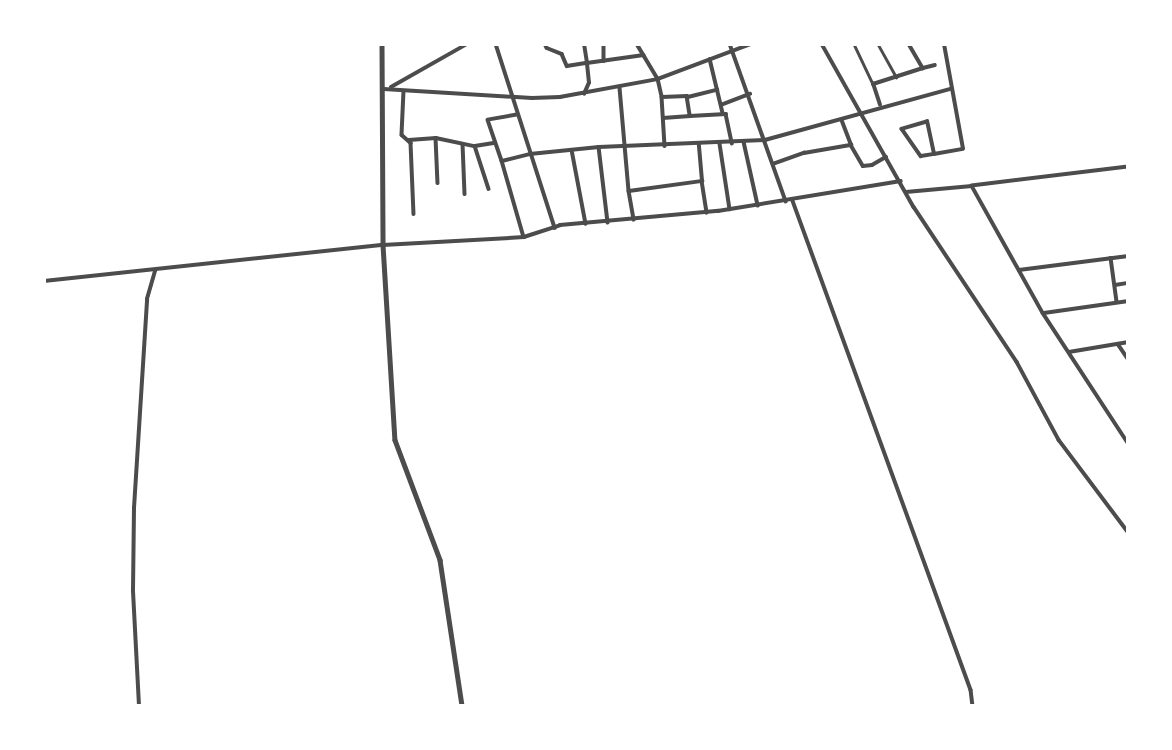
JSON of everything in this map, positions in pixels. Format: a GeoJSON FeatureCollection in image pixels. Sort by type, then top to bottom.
{"type":"FeatureCollection","features":[{"type":"Feature","properties":{"kind":"street"},"geometry":{"type":"LineString","coordinates":[[382,44],[387,89],[383,245],[395,443],[433,537],[442,570],[462,706]]}},
{"type":"Feature","properties":{"kind":"street"},"geometry":{"type":"LineString","coordinates":[[387,89],[467,44]]}},
{"type":"Feature","properties":{"kind":"street"},"geometry":{"type":"LineString","coordinates":[[496,44],[555,228]]}},
{"type":"Feature","properties":{"kind":"street"},"geometry":{"type":"LineString","coordinates":[[545,44],[547,48],[562,54],[567,66],[643,55]]}},
{"type":"Feature","properties":{"kind":"street"},"geometry":{"type":"LineString","coordinates":[[584,44],[589,81],[584,94]]}},
{"type":"Feature","properties":{"kind":"street"},"geometry":{"type":"LineString","coordinates":[[604,44],[604,61]]}},
{"type":"Feature","properties":{"kind":"street"},"geometry":{"type":"LineString","coordinates":[[637,44],[658,79],[662,97],[665,146]]}},
{"type":"Feature","properties":{"kind":"street"},"geometry":{"type":"LineString","coordinates":[[730,44],[786,201]]}},
{"type":"Feature","properties":{"kind":"street"},"geometry":{"type":"LineString","coordinates":[[387,89],[547,98],[584,94],[658,79],[751,44]]}},
{"type":"Feature","properties":{"kind":"street"},"geometry":{"type":"LineString","coordinates":[[822,44],[906,192],[1017,362],[1059,440],[1128,532]]}},
{"type":"Feature","properties":{"kind":"street"},"geometry":{"type":"LineString","coordinates":[[854,44],[881,106]]}},
{"type":"Feature","properties":{"kind":"street"},"geometry":{"type":"LineString","coordinates":[[878,44],[895,77]]}},
{"type":"Feature","properties":{"kind":"street"},"geometry":{"type":"LineString","coordinates":[[909,44],[923,68]]}},
{"type":"Feature","properties":{"kind":"street"},"geometry":{"type":"LineString","coordinates":[[934,154],[927,122],[902,129],[921,156],[934,154],[963,149],[950,89],[944,44]]}},
{"type":"Feature","properties":{"kind":"street"},"geometry":{"type":"LineString","coordinates":[[710,59],[723,113],[728,117],[732,143]]}},
{"type":"Feature","properties":{"kind":"street"},"geometry":{"type":"LineString","coordinates":[[873,84],[935,65]]}},
{"type":"Feature","properties":{"kind":"street"},"geometry":{"type":"LineString","coordinates":[[620,87],[634,220]]}},
{"type":"Feature","properties":{"kind":"street"},"geometry":{"type":"LineString","coordinates":[[502,161],[530,154],[599,147],[720,144],[765,139],[842,121],[881,106],[950,89]]}},
{"type":"Feature","properties":{"kind":"street"},"geometry":{"type":"LineString","coordinates":[[662,97],[688,97],[717,90]]}},
{"type":"Feature","properties":{"kind":"street"},"geometry":{"type":"LineString","coordinates":[[404,91],[402,135],[409,139],[436,138],[475,146],[495,143]]}},
{"type":"Feature","properties":{"kind":"street"},"geometry":{"type":"LineString","coordinates":[[721,105],[750,94]]}},
{"type":"Feature","properties":{"kind":"street"},"geometry":{"type":"LineString","coordinates":[[688,97],[690,116]]}},
{"type":"Feature","properties":{"kind":"street"},"geometry":{"type":"LineString","coordinates":[[663,118],[723,113]]}},
{"type":"Feature","properties":{"kind":"street"},"geometry":{"type":"LineString","coordinates":[[517,115],[489,118],[524,237]]}},
{"type":"Feature","properties":{"kind":"street"},"geometry":{"type":"LineString","coordinates":[[842,121],[857,160],[863,166],[872,165],[887,156]]}},
{"type":"Feature","properties":{"kind":"street"},"geometry":{"type":"LineString","coordinates":[[436,138],[438,183]]}},
{"type":"Feature","properties":{"kind":"street"},"geometry":{"type":"LineString","coordinates":[[409,139],[414,214]]}},
{"type":"Feature","properties":{"kind":"street"},"geometry":{"type":"LineString","coordinates":[[744,142],[758,205]]}},
{"type":"Feature","properties":{"kind":"street"},"geometry":{"type":"LineString","coordinates":[[463,144],[465,194]]}},
{"type":"Feature","properties":{"kind":"street"},"geometry":{"type":"LineString","coordinates":[[720,144],[730,209]]}},
{"type":"Feature","properties":{"kind":"street"},"geometry":{"type":"LineString","coordinates":[[699,145],[707,213]]}},
{"type":"Feature","properties":{"kind":"street"},"geometry":{"type":"LineString","coordinates":[[773,164],[804,153],[851,145]]}},
{"type":"Feature","properties":{"kind":"street"},"geometry":{"type":"LineString","coordinates":[[475,146],[489,189]]}},
{"type":"Feature","properties":{"kind":"street"},"geometry":{"type":"LineString","coordinates":[[599,147],[608,222]]}},
{"type":"Feature","properties":{"kind":"street"},"geometry":{"type":"LineString","coordinates":[[572,150],[586,224]]}},
{"type":"Feature","properties":{"kind":"street"},"geometry":{"type":"LineString","coordinates":[[906,192],[1127,169]]}},
{"type":"Feature","properties":{"kind":"street"},"geometry":{"type":"LineString","coordinates":[[629,191],[702,181]]}},
{"type":"Feature","properties":{"kind":"street"},"geometry":{"type":"LineString","coordinates":[[44,281],[383,245],[524,237],[555,228],[707,213],[901,181]]}},
{"type":"Feature","properties":{"kind":"street"},"geometry":{"type":"LineString","coordinates":[[972,186],[1043,313],[1128,443]]}},
{"type":"Feature","properties":{"kind":"street"},"geometry":{"type":"LineString","coordinates":[[792,200],[971,690],[972,706]]}},
{"type":"Feature","properties":{"kind":"street"},"geometry":{"type":"LineString","coordinates":[[1018,271],[1128,256]]}},
{"type":"Feature","properties":{"kind":"street"},"geometry":{"type":"LineString","coordinates":[[1111,258],[1117,302]]}},
{"type":"Feature","properties":{"kind":"street"},"geometry":{"type":"LineString","coordinates":[[139,706],[133,590],[134,508],[147,299],[155,271]]}},
{"type":"Feature","properties":{"kind":"street"},"geometry":{"type":"LineString","coordinates":[[1115,285],[1128,283]]}},
{"type":"Feature","properties":{"kind":"street"},"geometry":{"type":"LineString","coordinates":[[1043,313],[1128,301]]}},
{"type":"Feature","properties":{"kind":"street"},"geometry":{"type":"LineString","coordinates":[[1069,352],[1128,342]]}},
{"type":"Feature","properties":{"kind":"street"},"geometry":{"type":"LineString","coordinates":[[1118,344],[1128,359]]}}]}
